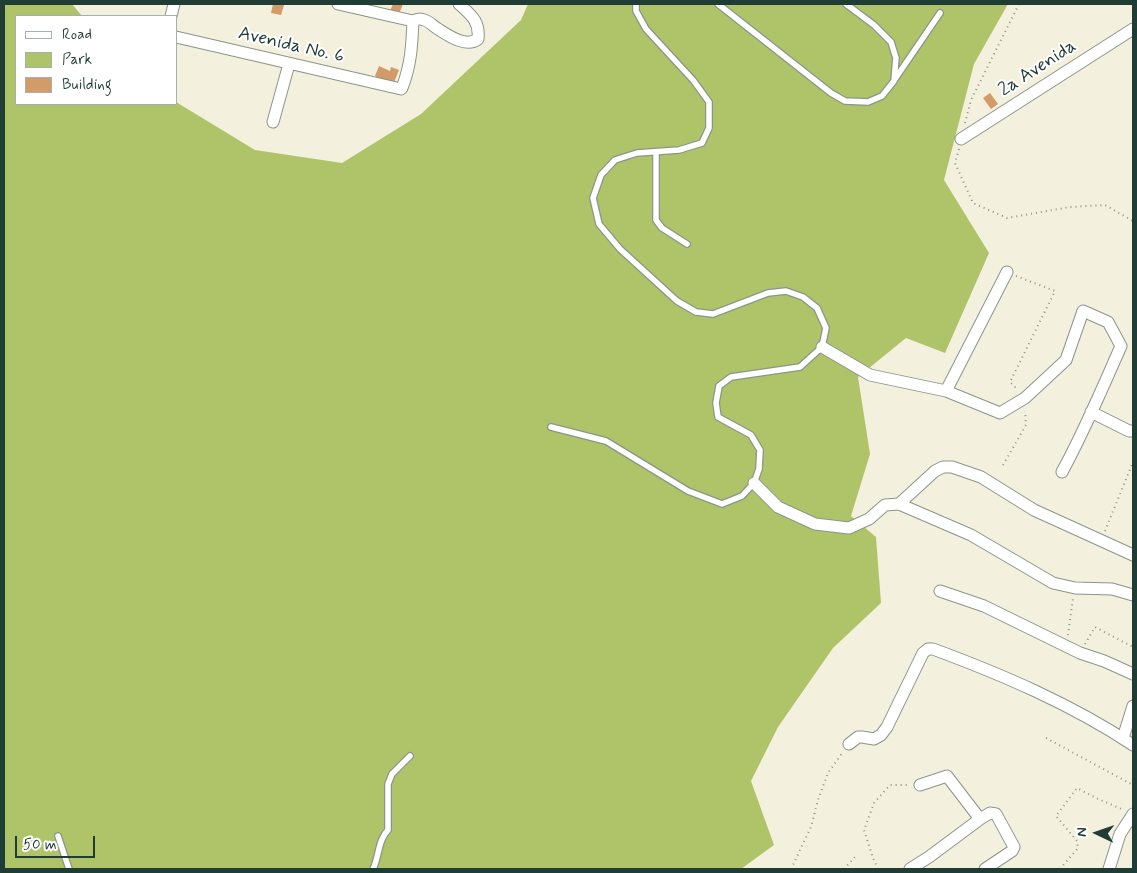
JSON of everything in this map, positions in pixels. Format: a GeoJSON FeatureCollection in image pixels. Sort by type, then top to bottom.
{"type":"FeatureCollection","features":[{"type":"Feature","properties":{"kind":"street"},"geometry":{"type":"LineString","coordinates":[[338,4],[413,21],[418,18],[425,20],[456,39],[473,42],[478,39],[477,23],[459,4]]}},
{"type":"Feature","properties":{"kind":"street","name":"Avenida No. 6"},"geometry":{"type":"LineString","coordinates":[[178,37],[399,89],[402,88],[409,65],[412,50],[413,21]]}},
{"type":"Feature","properties":{"kind":"street","name":"2a Avenida"},"geometry":{"type":"LineString","coordinates":[[961,139],[1133,28]]}},
{"type":"Feature","properties":{"kind":"street"},"geometry":{"type":"LineString","coordinates":[[273,122],[289,64]]}},
{"type":"Feature","properties":{"kind":"street"},"geometry":{"type":"LineString","coordinates":[[946,391],[1007,272]]}},
{"type":"Feature","properties":{"kind":"street"},"geometry":{"type":"LineString","coordinates":[[822,347],[870,374],[946,391],[1000,413],[1024,398],[1066,360],[1083,311],[1108,322],[1121,346],[1079,442],[1062,472]]}},
{"type":"Feature","properties":{"kind":"street"},"geometry":{"type":"LineString","coordinates":[[1091,412],[1129,431],[1133,431]]}},
{"type":"Feature","properties":{"kind":"street"},"geometry":{"type":"LineString","coordinates":[[899,504],[935,471],[943,467],[952,468],[981,476],[1054,521],[1102,540],[1133,555]]}},
{"type":"Feature","properties":{"kind":"street"},"geometry":{"type":"LineString","coordinates":[[754,484],[778,507],[815,524],[849,528],[869,519],[885,505],[899,504],[971,535],[1053,583],[1074,588],[1112,588],[1133,595]]}},
{"type":"Feature","properties":{"kind":"street"},"geometry":{"type":"LineString","coordinates":[[940,590],[984,606],[1080,654],[1104,661],[1133,674]]}},
{"type":"Feature","properties":{"kind":"street"},"geometry":{"type":"LineString","coordinates":[[849,744],[858,737],[874,739],[881,735],[887,727],[923,653],[928,649],[933,649],[979,666],[1054,700],[1112,731],[1133,745]]}},
{"type":"Feature","properties":{"kind":"street"},"geometry":{"type":"LineString","coordinates":[[1123,738],[1133,706]]}},
{"type":"Feature","properties":{"kind":"street"},"geometry":{"type":"LineString","coordinates":[[920,785],[947,776],[980,818]]}},
{"type":"Feature","properties":{"kind":"street"},"geometry":{"type":"LineString","coordinates":[[910,869],[980,818],[990,813],[996,814],[1014,847],[1012,852],[985,869]]}},
{"type":"Feature","properties":{"kind":"street"},"geometry":{"type":"LineString","coordinates":[[1109,869],[1120,834],[1133,814]]}},
{"type":"Feature","properties":{"kind":"lane"},"geometry":{"type":"LineString","coordinates":[[551,427],[606,441],[688,491],[722,504],[742,496],[754,484],[759,469],[760,450],[751,435],[718,417],[716,403],[719,386],[731,377],[800,367],[822,347],[826,328],[817,308],[803,296],[786,291],[768,293],[713,314],[696,312],[677,301],[620,250],[599,224],[593,198],[601,175],[615,160],[637,153],[679,150],[702,144],[709,128],[709,102],[693,80],[646,29],[636,11],[636,4]]}},
{"type":"Feature","properties":{"kind":"lane"},"geometry":{"type":"LineString","coordinates":[[718,4],[831,93],[845,100],[868,102],[882,96],[940,13]]}},
{"type":"Feature","properties":{"kind":"lane"},"geometry":{"type":"LineString","coordinates":[[846,4],[874,25],[891,42],[896,58],[894,81]]}},
{"type":"Feature","properties":{"kind":"lane"},"geometry":{"type":"LineString","coordinates":[[656,152],[656,220],[662,228],[687,244]]}},
{"type":"Feature","properties":{"kind":"lane"},"geometry":{"type":"LineString","coordinates":[[373,869],[383,835],[388,830],[388,784],[392,774],[410,756]]}},
{"type":"Feature","properties":{"kind":"lane"},"geometry":{"type":"LineString","coordinates":[[58,836],[69,869]]}},
{"type":"Feature","properties":{"kind":"path"},"geometry":{"type":"LineString","coordinates":[[1019,4],[971,100],[955,164],[973,203],[1007,218],[1070,207],[1105,205],[1133,221]]}},
{"type":"Feature","properties":{"kind":"path"},"geometry":{"type":"LineString","coordinates":[[1003,465],[1026,425],[1024,398],[1010,382],[1054,291],[1007,272]]}},
{"type":"Feature","properties":{"kind":"path"},"geometry":{"type":"LineString","coordinates":[[1102,540],[1133,462]]}},
{"type":"Feature","properties":{"kind":"path"},"geometry":{"type":"LineString","coordinates":[[1066,647],[1074,588]]}},
{"type":"Feature","properties":{"kind":"path"},"geometry":{"type":"LineString","coordinates":[[1080,654],[1095,627],[1133,647]]}},
{"type":"Feature","properties":{"kind":"path"},"geometry":{"type":"LineString","coordinates":[[1046,738],[1133,785]]}},
{"type":"Feature","properties":{"kind":"path"},"geometry":{"type":"LineString","coordinates":[[792,869],[811,827],[828,773],[849,744]]}},
{"type":"Feature","properties":{"kind":"path"},"geometry":{"type":"LineString","coordinates":[[878,869],[864,830],[874,803],[890,785],[920,785]]}},
{"type":"Feature","properties":{"kind":"path"},"geometry":{"type":"LineString","coordinates":[[1060,869],[1078,848],[1077,841],[1056,816],[1077,788],[1133,814]]}},
{"type":"Feature","properties":{"kind":"path"},"geometry":{"type":"LineString","coordinates":[[844,869],[855,857]]}},
{"type":"Feature","properties":{"kind":"green space"},"geometry":{"type":"Polygon","coordinates":[[[4,4],[72,4],[81,15],[15,15],[15,105],[178,105],[178,103],[255,150],[342,163],[421,114],[521,20],[528,4],[1008,4],[974,64],[944,180],[989,253],[945,353],[906,338],[858,377],[870,454],[851,516],[876,537],[881,603],[833,648],[778,727],[751,781],[774,845],[741,869],[4,869],[4,4]]]}},
{"type":"Feature","properties":{"kind":"building"},"geometry":{"type":"Polygon","coordinates":[[[273,4],[284,5],[281,15],[271,13],[273,4]]]}},
{"type":"Feature","properties":{"kind":"building"},"geometry":{"type":"Polygon","coordinates":[[[393,4],[403,4],[399,14],[390,11],[393,4]]]}},
{"type":"Feature","properties":{"kind":"building"},"geometry":{"type":"Polygon","coordinates":[[[379,66],[390,71],[391,67],[399,70],[393,85],[375,76],[379,66]]]}},
{"type":"Feature","properties":{"kind":"building"},"geometry":{"type":"Polygon","coordinates":[[[990,93],[998,104],[991,109],[983,98],[990,93]]]}}]}
